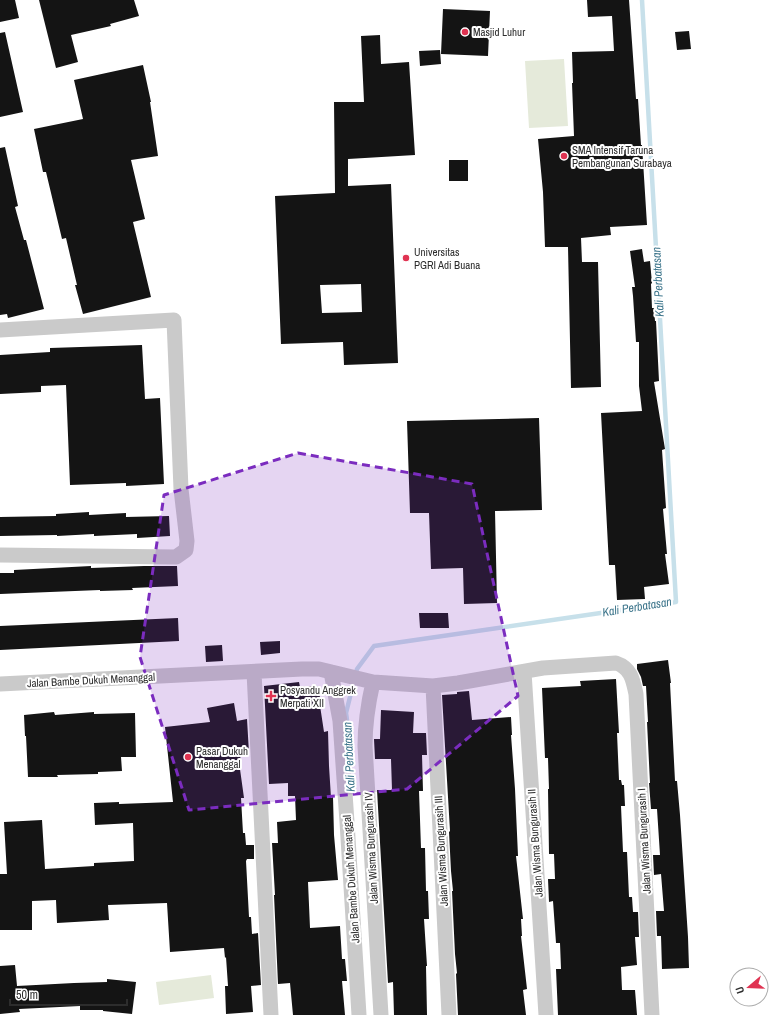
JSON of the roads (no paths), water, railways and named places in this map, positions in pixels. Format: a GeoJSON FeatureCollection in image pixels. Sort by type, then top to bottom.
{"type":"FeatureCollection","features":[{"type":"Feature","properties":{"kind":"street"},"geometry":{"type":"LineString","coordinates":[[0,330],[174,320],[181,489],[187,541],[186,550],[176,557],[0,556]]}},
{"type":"Feature","properties":{"kind":"street","name":"Jalan Bambe Dukuh Menanggal"},"geometry":{"type":"LineString","coordinates":[[0,684],[302,669],[333,672],[369,681],[433,686],[543,668],[616,663],[622,664],[626,669]]}},
{"type":"Feature","properties":{"kind":"street","name":"Jalan Wisma Bungurasih I"},"geometry":{"type":"LineString","coordinates":[[626,669],[632,675],[636,694],[652,1015]]}},
{"type":"Feature","properties":{"kind":"street"},"geometry":{"type":"LineString","coordinates":[[254,672],[270,1015]]}},
{"type":"Feature","properties":{"kind":"street","name":"Jalan Bambe Dukuh Menanggal"},"geometry":{"type":"LineString","coordinates":[[333,672],[340,721],[348,822],[359,1015]]}},
{"type":"Feature","properties":{"kind":"street","name":"Jalan Wisma Bungurasih II"},"geometry":{"type":"LineString","coordinates":[[524,672],[546,1015]]}},
{"type":"Feature","properties":{"kind":"street","name":"Jalan Wisma Bungurasih IV"},"geometry":{"type":"LineString","coordinates":[[369,681],[369,698],[365,722],[365,746],[381,1015]]}},
{"type":"Feature","properties":{"kind":"street","name":"Jalan Wisma Bungurasih III"},"geometry":{"type":"LineString","coordinates":[[433,686],[450,1015]]}},
{"type":"Feature","properties":{"kind":"waterway","name":"Kali Perbatasan"},"geometry":{"type":"LineString","coordinates":[[347,720],[346,713],[357,669],[374,646],[676,602],[642,0]]}},
{"type":"Feature","properties":{"kind":"place","name":"Masjid Luhur"},"geometry":{"type":"Point","coordinates":[465,32]}},
{"type":"Feature","properties":{"kind":"place","name":"SMA Intensif Taruna Pembangunan Surabaya"},"geometry":{"type":"Point","coordinates":[564,156]}},
{"type":"Feature","properties":{"kind":"place","name":"Universitas PGRI Adi Buana"},"geometry":{"type":"Point","coordinates":[406,258]}},
{"type":"Feature","properties":{"kind":"place","name":"Posyandu Anggrek Merpati XII"},"geometry":{"type":"Point","coordinates":[271,696]}},
{"type":"Feature","properties":{"kind":"place","name":"Pasar Dukuh Menanggal"},"geometry":{"type":"Point","coordinates":[188,757]}}]}
